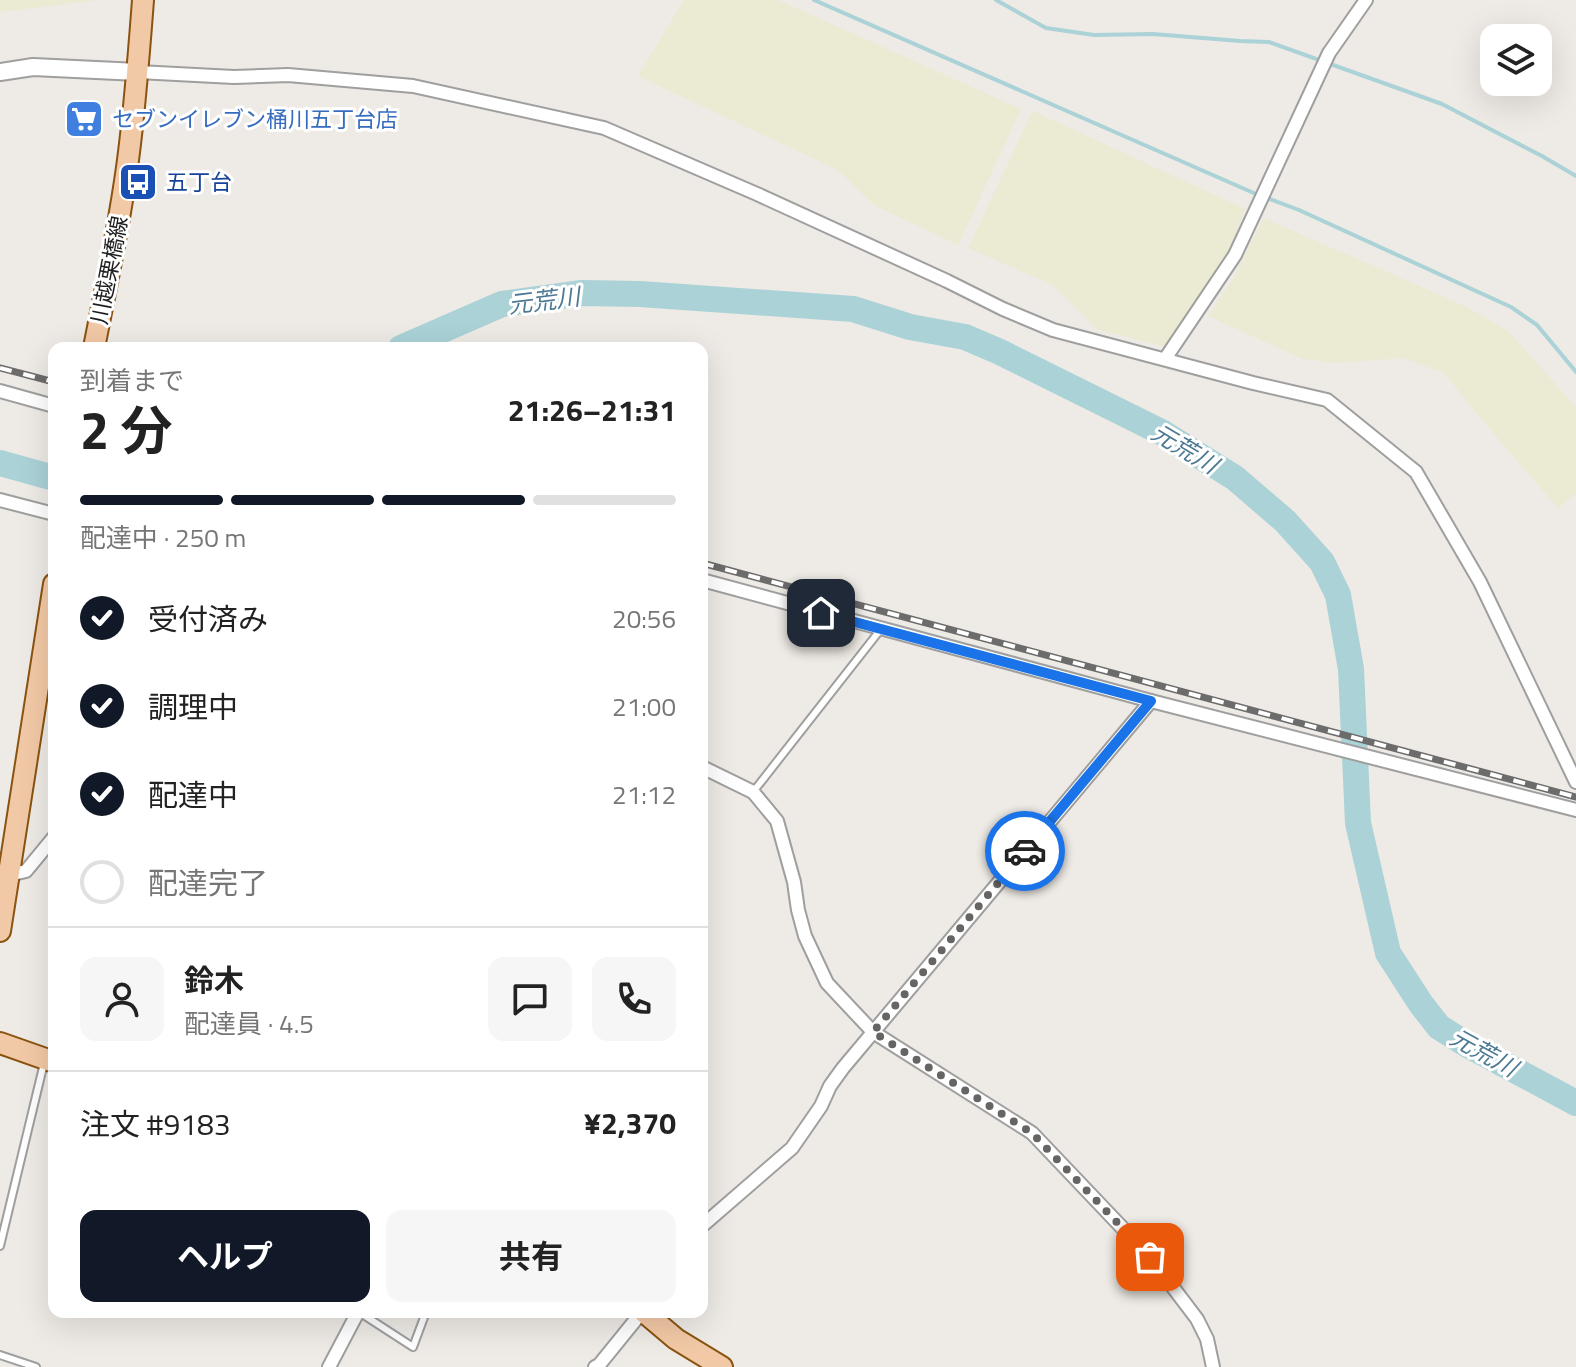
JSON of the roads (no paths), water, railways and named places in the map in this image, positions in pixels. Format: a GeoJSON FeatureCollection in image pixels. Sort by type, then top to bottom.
{"type":"FeatureCollection","features":[{"type":"Feature","properties":{"kind":"main road","name":"川越栗橋線"},"geometry":{"type":"LineString","coordinates":[[95,342],[119,221],[138,72],[143,0]]}},
{"type":"Feature","properties":{"kind":"main road"},"geometry":{"type":"LineString","coordinates":[[0,931],[48,637]]}},
{"type":"Feature","properties":{"kind":"main road"},"geometry":{"type":"LineString","coordinates":[[0,1043],[48,1059]]}},
{"type":"Feature","properties":{"kind":"main road"},"geometry":{"type":"LineString","coordinates":[[650,1318],[676,1339],[722,1367]]}},
{"type":"Feature","properties":{"kind":"street"},"geometry":{"type":"LineString","coordinates":[[1165,359],[1235,255],[1329,53],[1366,0]]}},
{"type":"Feature","properties":{"kind":"street"},"geometry":{"type":"LineString","coordinates":[[0,72],[33,67],[234,77],[288,75],[413,86],[604,128],[757,194],[1053,330],[1327,400],[1416,472],[1480,582],[1576,782]]}},
{"type":"Feature","properties":{"kind":"street"},"geometry":{"type":"LineString","coordinates":[[0,391],[48,404]]}},
{"type":"Feature","properties":{"kind":"street"},"geometry":{"type":"LineString","coordinates":[[0,500],[48,512]]}},
{"type":"Feature","properties":{"kind":"street"},"geometry":{"type":"LineString","coordinates":[[708,582],[1151,701],[1576,810]]}},
{"type":"Feature","properties":{"kind":"street"},"geometry":{"type":"LineString","coordinates":[[708,1221],[792,1148],[821,1106],[830,1086],[873,1032],[1151,701]]}},
{"type":"Feature","properties":{"kind":"street"},"geometry":{"type":"LineString","coordinates":[[708,770],[753,792],[777,821],[805,936],[827,983],[873,1032],[1032,1133],[1150,1257],[1197,1319],[1207,1339],[1213,1367]]}},
{"type":"Feature","properties":{"kind":"street"},"geometry":{"type":"LineString","coordinates":[[9,875],[26,871],[48,844]]}},
{"type":"Feature","properties":{"kind":"street"},"geometry":{"type":"LineString","coordinates":[[329,1367],[356,1318]]}},
{"type":"Feature","properties":{"kind":"street"},"geometry":{"type":"LineString","coordinates":[[595,1367],[638,1318]]}},
{"type":"Feature","properties":{"kind":"lane"},"geometry":{"type":"LineString","coordinates":[[753,792],[881,629]]}},
{"type":"Feature","properties":{"kind":"lane"},"geometry":{"type":"LineString","coordinates":[[0,1246],[48,1067]]}},
{"type":"Feature","properties":{"kind":"lane"},"geometry":{"type":"LineString","coordinates":[[368,1318],[413,1347],[424,1318]]}},
{"type":"Feature","properties":{"kind":"lane"},"geometry":{"type":"LineString","coordinates":[[0,1355],[36,1367]]}},
{"type":"Feature","properties":{"kind":"waterway"},"geometry":{"type":"LineString","coordinates":[[814,0],[1256,194],[1299,210],[1511,307],[1537,325],[1576,372]]}},
{"type":"Feature","properties":{"kind":"waterway"},"geometry":{"type":"LineString","coordinates":[[996,0],[1046,28],[1094,35],[1153,34],[1269,42],[1442,104],[1576,176]]}},
{"type":"Feature","properties":{"kind":"waterway","name":"元荒川"},"geometry":{"type":"LineString","coordinates":[[415,342],[502,304],[582,293],[640,294],[853,309],[910,327],[965,337],[1000,352],[1163,433],[1235,478],[1285,521],[1322,562],[1338,595],[1351,669],[1358,823],[1388,953],[1439,1027],[1576,1103]]}},
{"type":"Feature","properties":{"kind":"waterway","name":"元荒川"},"geometry":{"type":"LineString","coordinates":[[0,463],[48,476]]}},
{"type":"Feature","properties":{"kind":"railway"},"geometry":{"type":"LineString","coordinates":[[0,368],[48,380]]}},
{"type":"Feature","properties":{"kind":"railway"},"geometry":{"type":"LineString","coordinates":[[708,565],[1576,797]]}},
{"type":"Feature","properties":{"kind":"place","name":"セブンイレブン桶川五丁台店"},"geometry":{"type":"Point","coordinates":[84,119]}},
{"type":"Feature","properties":{"kind":"place","name":"五丁台"},"geometry":{"type":"Point","coordinates":[138,182]}}]}
